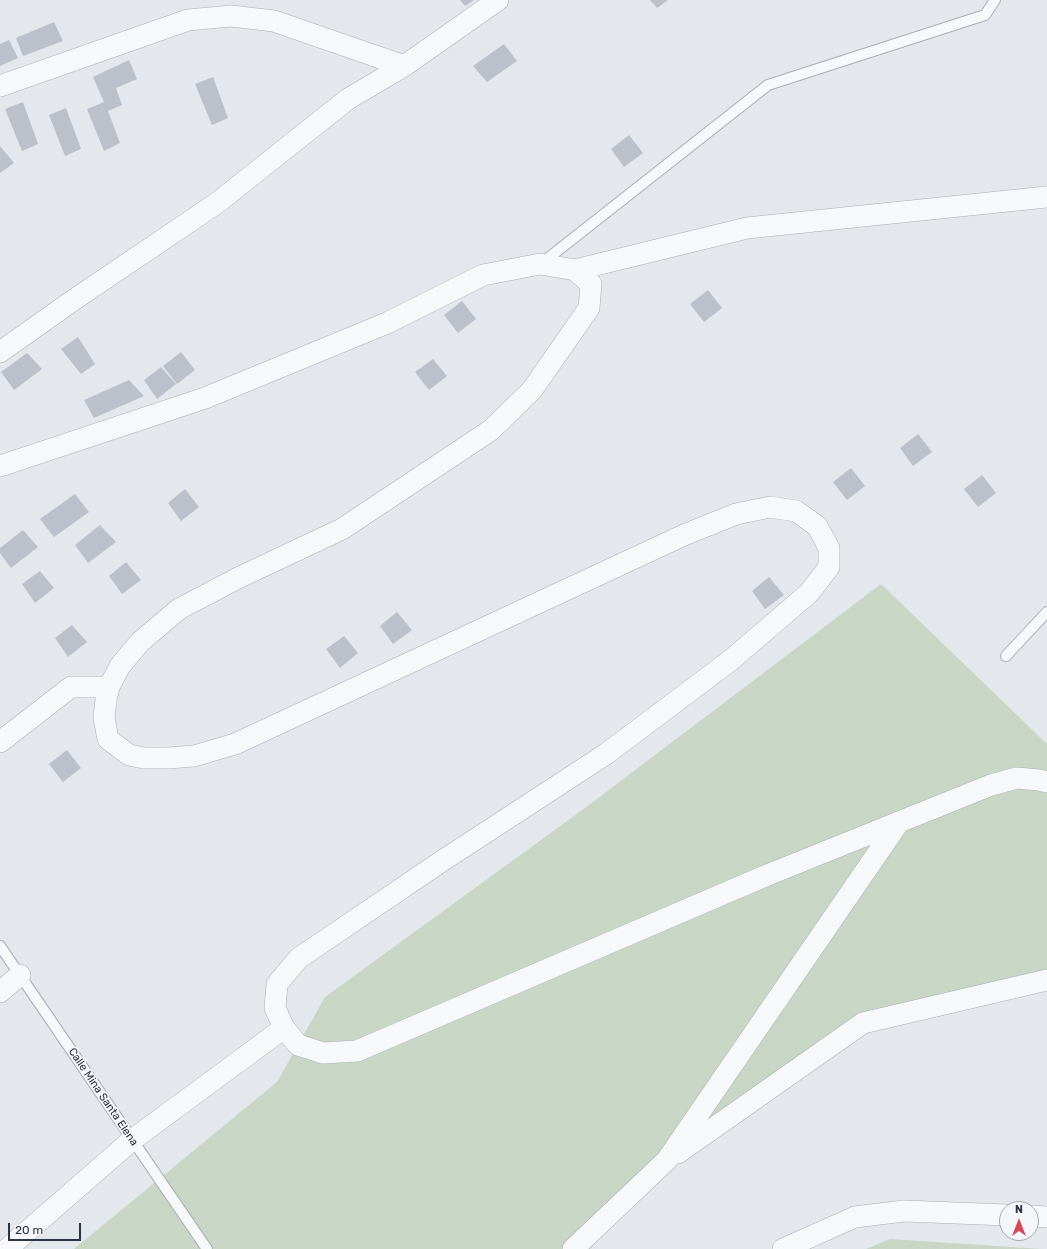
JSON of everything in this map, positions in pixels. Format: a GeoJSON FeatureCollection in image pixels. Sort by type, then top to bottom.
{"type":"FeatureCollection","features":[{"type":"Feature","properties":{"kind":"street"},"geometry":{"type":"LineString","coordinates":[[0,352],[74,299],[217,203],[348,99],[404,66],[498,0]]}},
{"type":"Feature","properties":{"kind":"street"},"geometry":{"type":"LineString","coordinates":[[0,86],[127,43],[188,20],[231,16],[274,21],[404,66]]}},
{"type":"Feature","properties":{"kind":"street"},"geometry":{"type":"LineString","coordinates":[[0,466],[205,398],[387,323],[483,275],[540,264],[575,270],[747,228],[1047,197]]}},
{"type":"Feature","properties":{"kind":"street"},"geometry":{"type":"LineString","coordinates":[[575,270],[591,284],[589,308],[532,390],[491,430],[342,529],[238,578],[179,609],[140,642],[120,666],[109,687],[106,700],[104,718],[108,739],[129,755],[144,758],[194,756],[235,744],[684,535],[736,514],[770,507],[796,511],[817,526],[829,548],[828,567],[809,593],[731,660],[606,754],[442,861],[299,958],[277,984],[275,1008],[284,1028],[298,1045],[323,1053],[357,1051],[765,876],[991,785],[1017,778],[1047,782]]}},
{"type":"Feature","properties":{"kind":"street"},"geometry":{"type":"LineString","coordinates":[[0,742],[71,687],[109,687]]}},
{"type":"Feature","properties":{"kind":"street"},"geometry":{"type":"LineString","coordinates":[[667,1160],[899,822]]}},
{"type":"Feature","properties":{"kind":"street"},"geometry":{"type":"LineString","coordinates":[[0,992],[20,975]]}},
{"type":"Feature","properties":{"kind":"street"},"geometry":{"type":"LineString","coordinates":[[573,1249],[667,1160],[863,1023],[1047,980]]}},
{"type":"Feature","properties":{"kind":"street"},"geometry":{"type":"LineString","coordinates":[[7,1249],[132,1140],[284,1028]]}},
{"type":"Feature","properties":{"kind":"street"},"geometry":{"type":"LineString","coordinates":[[783,1249],[855,1216],[904,1211],[999,1216]]}},
{"type":"Feature","properties":{"kind":"lane"},"geometry":{"type":"LineString","coordinates":[[540,264],[768,86],[985,15],[995,0]]}},
{"type":"Feature","properties":{"kind":"lane"},"geometry":{"type":"LineString","coordinates":[[1006,656],[1047,612]]}},
{"type":"Feature","properties":{"kind":"lane","name":"Calle Mina Santa Elena"},"geometry":{"type":"LineString","coordinates":[[0,946],[207,1249]]}},
{"type":"Feature","properties":{"kind":"green space"},"geometry":{"type":"Polygon","coordinates":[[[881,584],[1047,744],[1047,976],[877,1010],[682,1146],[590,1249],[74,1249],[277,1082],[325,997],[585,808],[881,584]]]}},
{"type":"Feature","properties":{"kind":"green space"},"geometry":{"type":"Polygon","coordinates":[[[890,1239],[1042,1249],[866,1249],[890,1239]]]}},
{"type":"Feature","properties":{"kind":"building"},"geometry":{"type":"Polygon","coordinates":[[[460,0],[474,0],[465,6],[460,0]]]}},
{"type":"Feature","properties":{"kind":"building"},"geometry":{"type":"Polygon","coordinates":[[[650,0],[668,0],[657,8],[650,0]]]}},
{"type":"Feature","properties":{"kind":"building"},"geometry":{"type":"Polygon","coordinates":[[[54,22],[63,41],[23,56],[16,38],[54,22]]]}},
{"type":"Feature","properties":{"kind":"building"},"geometry":{"type":"Polygon","coordinates":[[[9,40],[18,58],[0,66],[0,44],[9,40]]]}},
{"type":"Feature","properties":{"kind":"building"},"geometry":{"type":"Polygon","coordinates":[[[504,44],[517,61],[487,82],[473,66],[504,44]]]}},
{"type":"Feature","properties":{"kind":"building"},"geometry":{"type":"Polygon","coordinates":[[[129,60],[137,79],[116,88],[122,105],[108,111],[120,143],[104,151],[87,109],[104,102],[93,77],[129,60]]]}},
{"type":"Feature","properties":{"kind":"building"},"geometry":{"type":"Polygon","coordinates":[[[213,77],[228,118],[212,125],[195,84],[213,77]]]}},
{"type":"Feature","properties":{"kind":"building"},"geometry":{"type":"Polygon","coordinates":[[[23,102],[38,144],[22,151],[5,109],[23,102]]]}},
{"type":"Feature","properties":{"kind":"building"},"geometry":{"type":"Polygon","coordinates":[[[66,108],[81,149],[65,156],[49,115],[66,108]]]}},
{"type":"Feature","properties":{"kind":"building"},"geometry":{"type":"Polygon","coordinates":[[[629,135],[643,153],[624,167],[611,149],[629,135]]]}},
{"type":"Feature","properties":{"kind":"building"},"geometry":{"type":"Polygon","coordinates":[[[0,146],[14,163],[0,173],[0,146]]]}},
{"type":"Feature","properties":{"kind":"building"},"geometry":{"type":"Polygon","coordinates":[[[708,290],[722,308],[704,322],[690,304],[708,290]]]}},
{"type":"Feature","properties":{"kind":"building"},"geometry":{"type":"Polygon","coordinates":[[[462,301],[476,319],[458,333],[444,315],[462,301]]]}},
{"type":"Feature","properties":{"kind":"building"},"geometry":{"type":"Polygon","coordinates":[[[78,337],[95,364],[81,374],[61,349],[78,337]]]}},
{"type":"Feature","properties":{"kind":"building"},"geometry":{"type":"Polygon","coordinates":[[[181,352],[195,370],[177,384],[163,366],[181,352]]]}},
{"type":"Feature","properties":{"kind":"building"},"geometry":{"type":"Polygon","coordinates":[[[27,353],[42,369],[14,390],[1,372],[27,353]]]}},
{"type":"Feature","properties":{"kind":"building"},"geometry":{"type":"Polygon","coordinates":[[[433,359],[447,376],[429,390],[415,372],[433,359]]]}},
{"type":"Feature","properties":{"kind":"building"},"geometry":{"type":"Polygon","coordinates":[[[161,367],[176,384],[157,399],[144,380],[161,367]]]}},
{"type":"Feature","properties":{"kind":"building"},"geometry":{"type":"Polygon","coordinates":[[[129,380],[144,396],[94,418],[84,400],[129,380]]]}},
{"type":"Feature","properties":{"kind":"building"},"geometry":{"type":"Polygon","coordinates":[[[918,434],[932,452],[913,466],[900,448],[918,434]]]}},
{"type":"Feature","properties":{"kind":"building"},"geometry":{"type":"Polygon","coordinates":[[[851,468],[865,486],[847,500],[833,482],[851,468]]]}},
{"type":"Feature","properties":{"kind":"building"},"geometry":{"type":"Polygon","coordinates":[[[982,475],[996,493],[978,507],[964,489],[982,475]]]}},
{"type":"Feature","properties":{"kind":"building"},"geometry":{"type":"Polygon","coordinates":[[[185,489],[199,507],[181,521],[168,503],[185,489]]]}},
{"type":"Feature","properties":{"kind":"building"},"geometry":{"type":"Polygon","coordinates":[[[75,494],[89,512],[54,537],[40,519],[75,494]]]}},
{"type":"Feature","properties":{"kind":"building"},"geometry":{"type":"Polygon","coordinates":[[[100,525],[116,542],[88,563],[75,545],[100,525]]]}},
{"type":"Feature","properties":{"kind":"building"},"geometry":{"type":"Polygon","coordinates":[[[23,530],[38,547],[11,568],[0,553],[0,548],[23,530]]]}},
{"type":"Feature","properties":{"kind":"building"},"geometry":{"type":"Polygon","coordinates":[[[126,562],[141,580],[122,594],[109,576],[126,562]]]}},
{"type":"Feature","properties":{"kind":"building"},"geometry":{"type":"Polygon","coordinates":[[[40,571],[54,588],[35,603],[22,584],[40,571]]]}},
{"type":"Feature","properties":{"kind":"building"},"geometry":{"type":"Polygon","coordinates":[[[769,577],[784,595],[765,609],[752,591],[769,577]]]}},
{"type":"Feature","properties":{"kind":"building"},"geometry":{"type":"Polygon","coordinates":[[[397,612],[412,630],[393,644],[380,626],[397,612]]]}},
{"type":"Feature","properties":{"kind":"building"},"geometry":{"type":"Polygon","coordinates":[[[72,625],[87,642],[68,657],[55,638],[72,625]]]}},
{"type":"Feature","properties":{"kind":"building"},"geometry":{"type":"Polygon","coordinates":[[[344,636],[358,653],[340,668],[326,649],[344,636]]]}},
{"type":"Feature","properties":{"kind":"building"},"geometry":{"type":"Polygon","coordinates":[[[67,750],[81,768],[63,782],[49,764],[67,750]]]}}]}
